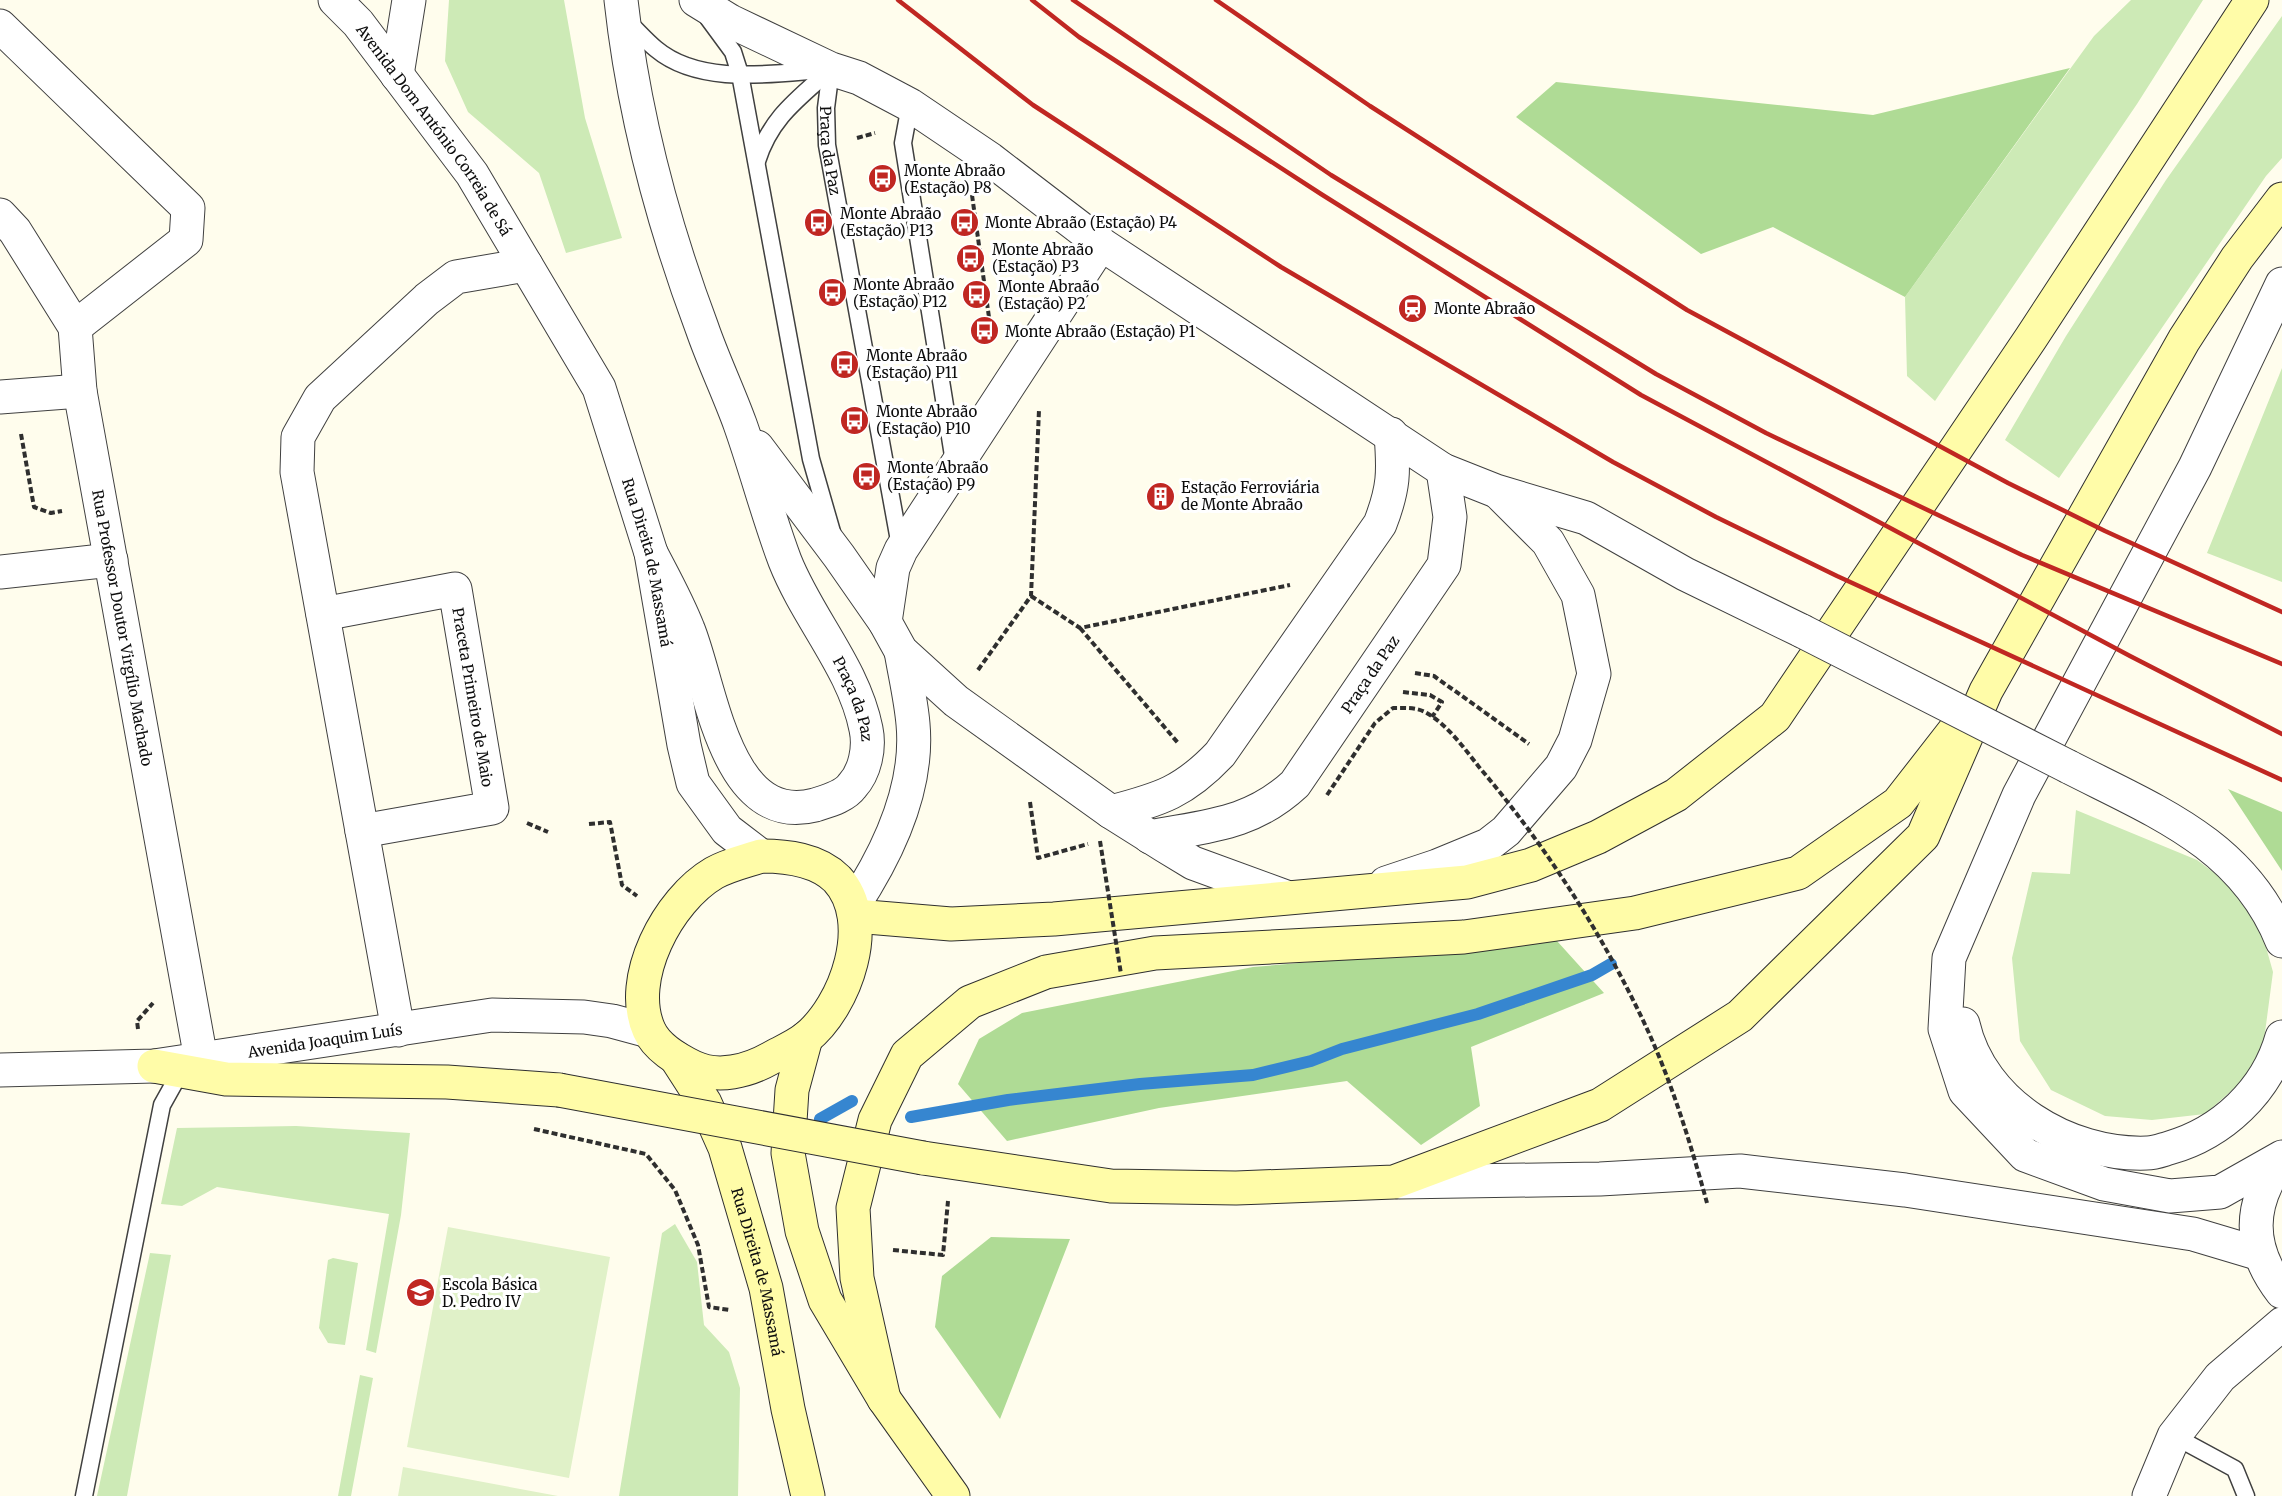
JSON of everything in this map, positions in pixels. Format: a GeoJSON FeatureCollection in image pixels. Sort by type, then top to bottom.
{"type":"FeatureCollection","features":[{"type":"Feature","properties":{"kind":"main road"},"geometry":{"type":"LineString","coordinates":[[854,911],[962,924],[1054,919],[1467,882],[1531,865],[1598,837],[1676,795],[1775,717],[2024,348],[2252,0]]}},
{"type":"Feature","properties":{"kind":"main road"},"geometry":{"type":"LineString","coordinates":[[179,1065],[226,1079],[447,1082],[559,1090],[923,1158],[1111,1186],[1236,1188],[1394,1182],[1600,1105],[1740,1016],[1923,836],[1986,691],[2184,340],[2237,258],[2282,199]]}},
{"type":"Feature","properties":{"kind":"main road"},"geometry":{"type":"LineString","coordinates":[[884,1399],[857,1278],[853,1208],[875,1120],[907,1055],[970,1002],[1046,972],[1155,953],[1464,937],[1635,913],[1798,873],[1898,803],[1986,691]]}},
{"type":"Feature","properties":{"kind":"main road"},"geometry":{"type":"LineString","coordinates":[[760,856],[786,856],[811,863],[836,879],[854,911],[853,956],[845,981],[826,1016],[806,1038],[753,1068],[726,1073],[701,1071],[676,1058],[662,1047],[649,1031],[642,992],[649,954],[669,920],[688,896],[714,874],[760,856]]}},
{"type":"Feature","properties":{"kind":"main road"},"geometry":{"type":"LineString","coordinates":[[806,1038],[792,1090],[789,1153],[802,1231],[825,1300],[884,1399],[953,1496]]}},
{"type":"Feature","properties":{"kind":"main road","name":"Rua Direita de Massamá"},"geometry":{"type":"LineString","coordinates":[[676,1058],[705,1103],[725,1148],[769,1305],[788,1410],[808,1496]]}},
{"type":"Feature","properties":{"kind":"street","name":"Avenida Dom António Correia de Sá"},"geometry":{"type":"LineString","coordinates":[[334,0],[358,23],[472,174],[526,265]]}},
{"type":"Feature","properties":{"kind":"street"},"geometry":{"type":"LineString","coordinates":[[397,75],[409,0]]}},
{"type":"Feature","properties":{"kind":"street"},"geometry":{"type":"LineString","coordinates":[[695,0],[730,21],[831,69],[859,78],[910,105],[990,159],[1101,244],[1443,470],[1496,491],[1586,518],[1684,573],[2178,823],[2205,840],[2227,860],[2256,896],[2282,941]]}},
{"type":"Feature","properties":{"kind":"street"},"geometry":{"type":"LineString","coordinates":[[622,8],[644,129],[673,242],[701,328],[740,424],[839,556],[885,622],[901,651],[956,701],[1106,826],[1150,837],[1193,863],[1286,897]]}},
{"type":"Feature","properties":{"kind":"street"},"geometry":{"type":"LineString","coordinates":[[0,26],[188,208],[186,240],[75,327]]}},
{"type":"Feature","properties":{"kind":"street","name":"Rua Professor Doutor Virgílio Machado"},"geometry":{"type":"LineString","coordinates":[[0,215],[15,231],[75,327],[80,391],[111,560],[179,1065]]}},
{"type":"Feature","properties":{"kind":"street","name":"Praça da Paz"},"geometry":{"type":"LineString","coordinates":[[885,622],[893,568],[901,550],[1101,244]]}},
{"type":"Feature","properties":{"kind":"street"},"geometry":{"type":"LineString","coordinates":[[398,1030],[297,472],[298,437],[320,398],[427,299],[456,277],[526,265]]}},
{"type":"Feature","properties":{"kind":"street","name":"Rua Direita de Massamá"},"geometry":{"type":"LineString","coordinates":[[526,265],[599,387],[651,553],[684,745],[693,783],[727,830],[760,856]]}},
{"type":"Feature","properties":{"kind":"street"},"geometry":{"type":"LineString","coordinates":[[2282,284],[2194,467],[2019,795],[1948,958],[1945,1029],[1965,1091],[2025,1155],[2104,1184],[2170,1196],[2220,1192],[2282,1157]]}},
{"type":"Feature","properties":{"kind":"street"},"geometry":{"type":"LineString","coordinates":[[7,396],[80,391]]}},
{"type":"Feature","properties":{"kind":"street","name":"Praça da Paz"},"geometry":{"type":"LineString","coordinates":[[651,553],[688,628],[709,690],[722,740],[743,778],[774,805],[804,807],[831,800],[852,788],[865,763],[867,734],[861,706],[786,564],[740,424]]}},
{"type":"Feature","properties":{"kind":"street"},"geometry":{"type":"LineString","coordinates":[[1106,826],[1179,790],[1203,772],[1220,754],[1380,524],[1395,476],[1391,434]]}},
{"type":"Feature","properties":{"kind":"street","name":"Praça da Paz"},"geometry":{"type":"LineString","coordinates":[[1150,837],[1241,820],[1272,804],[1295,784],[1444,565],[1449,542],[1450,517],[1443,470]]}},
{"type":"Feature","properties":{"kind":"street"},"geometry":{"type":"LineString","coordinates":[[1365,890],[1437,866],[1488,845],[1506,831],[1561,767],[1575,740],[1594,674],[1578,595],[1548,542],[1496,491]]}},
{"type":"Feature","properties":{"kind":"street"},"geometry":{"type":"LineString","coordinates":[[0,572],[111,560]]}},
{"type":"Feature","properties":{"kind":"street","name":"Praceta Primeiro de Maio"},"geometry":{"type":"LineString","coordinates":[[323,614],[455,589],[492,808],[362,831]]}},
{"type":"Feature","properties":{"kind":"street"},"geometry":{"type":"LineString","coordinates":[[854,911],[877,870],[899,819],[909,783],[913,759],[913,725],[901,651]]}},
{"type":"Feature","properties":{"kind":"street"},"geometry":{"type":"LineString","coordinates":[[1970,907],[1960,958],[1957,1000],[1967,1042],[1994,1086],[2032,1122],[2073,1142],[2106,1152],[2150,1154],[2192,1141],[2227,1119],[2255,1091],[2277,1055],[2282,1037]]}},
{"type":"Feature","properties":{"kind":"street","name":"Avenida Joaquim Luís"},"geometry":{"type":"LineString","coordinates":[[0,1070],[179,1065],[492,1015],[538,1014],[612,1021],[649,1031]]}},
{"type":"Feature","properties":{"kind":"street"},"geometry":{"type":"LineString","coordinates":[[2282,1157],[2268,1177],[2258,1202],[2255,1228],[2260,1254],[2268,1275],[2282,1292]]}},
{"type":"Feature","properties":{"kind":"street"},"geometry":{"type":"LineString","coordinates":[[1394,1182],[1600,1179],[1740,1171],[1905,1190],[2193,1234],[2260,1254]]}},
{"type":"Feature","properties":{"kind":"street"},"geometry":{"type":"LineString","coordinates":[[2149,1496],[2174,1436],[2220,1377],[2282,1324]]}},
{"type":"Feature","properties":{"kind":"lane"},"geometry":{"type":"LineString","coordinates":[[695,0],[733,52],[740,74],[811,459],[839,556]]}},
{"type":"Feature","properties":{"kind":"lane"},"geometry":{"type":"LineString","coordinates":[[622,8],[657,50],[675,60],[705,70],[740,74],[831,69]]}},
{"type":"Feature","properties":{"kind":"lane","name":"Praça da Paz"},"geometry":{"type":"LineString","coordinates":[[757,162],[765,138],[780,116],[831,69]]}},
{"type":"Feature","properties":{"kind":"lane","name":"Praça da Paz"},"geometry":{"type":"LineString","coordinates":[[831,69],[826,108],[828,145],[901,550]]}},
{"type":"Feature","properties":{"kind":"lane"},"geometry":{"type":"LineString","coordinates":[[910,105],[903,143],[950,424],[955,469]]}},
{"type":"Feature","properties":{"kind":"lane"},"geometry":{"type":"LineString","coordinates":[[84,1496],[162,1106],[179,1065]]}},
{"type":"Feature","properties":{"kind":"lane"},"geometry":{"type":"LineString","coordinates":[[2174,1436],[2235,1469],[2246,1496]]}},
{"type":"Feature","properties":{"kind":"path"},"geometry":{"type":"LineString","coordinates":[[956,701],[1031,596],[1040,388],[995,357],[971,188]]}},
{"type":"Feature","properties":{"kind":"path"},"geometry":{"type":"LineString","coordinates":[[7,396],[34,507],[51,513],[68,510]]}},
{"type":"Feature","properties":{"kind":"path"},"geometry":{"type":"LineString","coordinates":[[1031,596],[1080,628],[1324,578],[1338,586]]}},
{"type":"Feature","properties":{"kind":"path"},"geometry":{"type":"LineString","coordinates":[[1395,691],[1430,695],[1442,702],[1432,717]]}},
{"type":"Feature","properties":{"kind":"path"},"geometry":{"type":"LineString","coordinates":[[1327,795],[1375,723],[1393,708],[1422,711],[1432,717],[1460,744],[1512,806],[1560,874],[1602,944],[1648,1032],[1689,1137],[1707,1203]]}},
{"type":"Feature","properties":{"kind":"path"},"geometry":{"type":"LineString","coordinates":[[588,824],[610,822],[622,885],[669,920]]}},
{"type":"Feature","properties":{"kind":"path"},"geometry":{"type":"LineString","coordinates":[[1038,858],[1106,826],[1121,974]]}},
{"type":"Feature","properties":{"kind":"path"},"geometry":{"type":"LineString","coordinates":[[532,1129],[646,1154],[675,1190],[698,1245],[709,1307],[730,1310],[769,1305]]}},
{"type":"Feature","properties":{"kind":"path"},"geometry":{"type":"LineString","coordinates":[[885,1249],[943,1255],[949,1191]]}},
{"type":"Feature","properties":{"kind":"green space"},"geometry":{"type":"Polygon","coordinates":[[[449,0],[564,0],[585,118],[622,238],[566,253],[539,173],[468,112],[445,61],[449,0]]]}},
{"type":"Feature","properties":{"kind":"green space"},"geometry":{"type":"Polygon","coordinates":[[[2131,0],[2203,0],[2137,104],[1935,401],[1907,376],[1905,297],[2094,36],[2131,0]]]}},
{"type":"Feature","properties":{"kind":"green space"},"geometry":{"type":"Polygon","coordinates":[[[2282,16],[2282,158],[2266,176],[2059,478],[2005,440],[2066,336],[2166,180],[2282,16]]]}},
{"type":"Feature","properties":{"kind":"green space"},"geometry":{"type":"Polygon","coordinates":[[[2070,68],[1905,297],[1773,227],[1701,254],[1516,117],[1556,82],[1873,115],[2070,68]]]}},
{"type":"Feature","properties":{"kind":"green space"},"geometry":{"type":"Polygon","coordinates":[[[2282,368],[2282,582],[2207,553],[2282,368]]]}},
{"type":"Feature","properties":{"kind":"green space"},"geometry":{"type":"Polygon","coordinates":[[[2228,789],[2282,812],[2282,871],[2228,789]]]}},
{"type":"Feature","properties":{"kind":"green space"},"geometry":{"type":"Polygon","coordinates":[[[2076,810],[2197,860],[2228,883],[2259,922],[2273,972],[2264,1040],[2247,1077],[2205,1114],[2152,1120],[2105,1116],[2051,1090],[2020,1041],[2012,958],[2032,872],[2070,874],[2076,810]]]}},
{"type":"Feature","properties":{"kind":"green space"},"geometry":{"type":"Polygon","coordinates":[[[1557,941],[1604,993],[1471,1047],[1480,1106],[1421,1145],[1347,1081],[1159,1108],[1007,1141],[958,1084],[979,1039],[1022,1013],[1253,967],[1557,941]]]}},
{"type":"Feature","properties":{"kind":"green space"},"geometry":{"type":"Polygon","coordinates":[[[296,1126],[410,1133],[401,1215],[376,1353],[366,1350],[389,1214],[217,1187],[182,1206],[161,1204],[177,1128],[296,1126]]]}},
{"type":"Feature","properties":{"kind":"green space"},"geometry":{"type":"Polygon","coordinates":[[[675,1224],[697,1262],[704,1325],[729,1352],[740,1388],[738,1496],[619,1496],[662,1233],[675,1224]]]}},
{"type":"Feature","properties":{"kind":"green space"},"geometry":{"type":"Polygon","coordinates":[[[448,1227],[610,1257],[569,1478],[407,1447],[448,1227]]]}},
{"type":"Feature","properties":{"kind":"green space"},"geometry":{"type":"Polygon","coordinates":[[[991,1237],[1070,1239],[1000,1419],[935,1327],[942,1276],[991,1237]]]}},
{"type":"Feature","properties":{"kind":"green space"},"geometry":{"type":"Polygon","coordinates":[[[150,1253],[171,1255],[127,1496],[97,1496],[150,1253]]]}},
{"type":"Feature","properties":{"kind":"green space"},"geometry":{"type":"Polygon","coordinates":[[[333,1258],[358,1263],[345,1345],[328,1343],[319,1328],[328,1260],[333,1258]]]}},
{"type":"Feature","properties":{"kind":"green space"},"geometry":{"type":"Polygon","coordinates":[[[360,1375],[373,1378],[351,1496],[338,1496],[360,1375]]]}},
{"type":"Feature","properties":{"kind":"green space"},"geometry":{"type":"Polygon","coordinates":[[[403,1467],[558,1496],[398,1496],[403,1467]]]}},
{"type":"Feature","properties":{"kind":"waterway"},"geometry":{"type":"LineString","coordinates":[[911,1117],[1008,1100],[1140,1084],[1253,1075],[1311,1061],[1342,1049],[1478,1014],[1592,975],[1611,964]]}},
{"type":"Feature","properties":{"kind":"waterway"},"geometry":{"type":"LineString","coordinates":[[820,1119],[852,1101]]}},
{"type":"Feature","properties":{"kind":"railway"},"geometry":{"type":"LineString","coordinates":[[898,0],[1033,105],[1281,267],[1613,462],[1716,517],[1837,576],[2282,780]]}},
{"type":"Feature","properties":{"kind":"railway"},"geometry":{"type":"LineString","coordinates":[[1032,0],[1079,37],[1321,194],[1641,395],[2130,656],[2282,734]]}},
{"type":"Feature","properties":{"kind":"railway"},"geometry":{"type":"LineString","coordinates":[[1073,0],[1331,175],[1656,374],[1766,433],[2022,555],[2282,664]]}},
{"type":"Feature","properties":{"kind":"railway"},"geometry":{"type":"LineString","coordinates":[[1216,0],[1370,106],[1687,310],[2008,483],[2105,531],[2282,612]]}},
{"type":"Feature","properties":{"kind":"place","name":"Monte Abraão (Estação) P8"},"geometry":{"type":"Point","coordinates":[883,179]}},
{"type":"Feature","properties":{"kind":"place","name":"Monte Abraão (Estação) P13"},"geometry":{"type":"Point","coordinates":[819,222]}},
{"type":"Feature","properties":{"kind":"place","name":"Monte Abraão (Estação) P4"},"geometry":{"type":"Point","coordinates":[964,222]}},
{"type":"Feature","properties":{"kind":"place","name":"Monte Abraão (Estação) P3"},"geometry":{"type":"Point","coordinates":[971,258]}},
{"type":"Feature","properties":{"kind":"place","name":"Monte Abraão (Estação) P12"},"geometry":{"type":"Point","coordinates":[832,293]}},
{"type":"Feature","properties":{"kind":"place","name":"Monte Abraão (Estação) P2"},"geometry":{"type":"Point","coordinates":[977,295]}},
{"type":"Feature","properties":{"kind":"place","name":"Monte Abraão"},"geometry":{"type":"Point","coordinates":[1413,308]}},
{"type":"Feature","properties":{"kind":"place","name":"Monte Abraão (Estação) P1"},"geometry":{"type":"Point","coordinates":[984,331]}},
{"type":"Feature","properties":{"kind":"place","name":"Monte Abraão (Estação) P11"},"geometry":{"type":"Point","coordinates":[845,364]}},
{"type":"Feature","properties":{"kind":"place","name":"Monte Abraão (Estação) P10"},"geometry":{"type":"Point","coordinates":[855,420]}},
{"type":"Feature","properties":{"kind":"place","name":"Monte Abraão (Estação) P9"},"geometry":{"type":"Point","coordinates":[866,476]}},
{"type":"Feature","properties":{"kind":"place","name":"Estação Ferroviária de Monte Abraão"},"geometry":{"type":"Point","coordinates":[1160,496]}},
{"type":"Feature","properties":{"kind":"place","name":"Escola Básica D. Pedro IV"},"geometry":{"type":"Point","coordinates":[421,1293]}}]}
